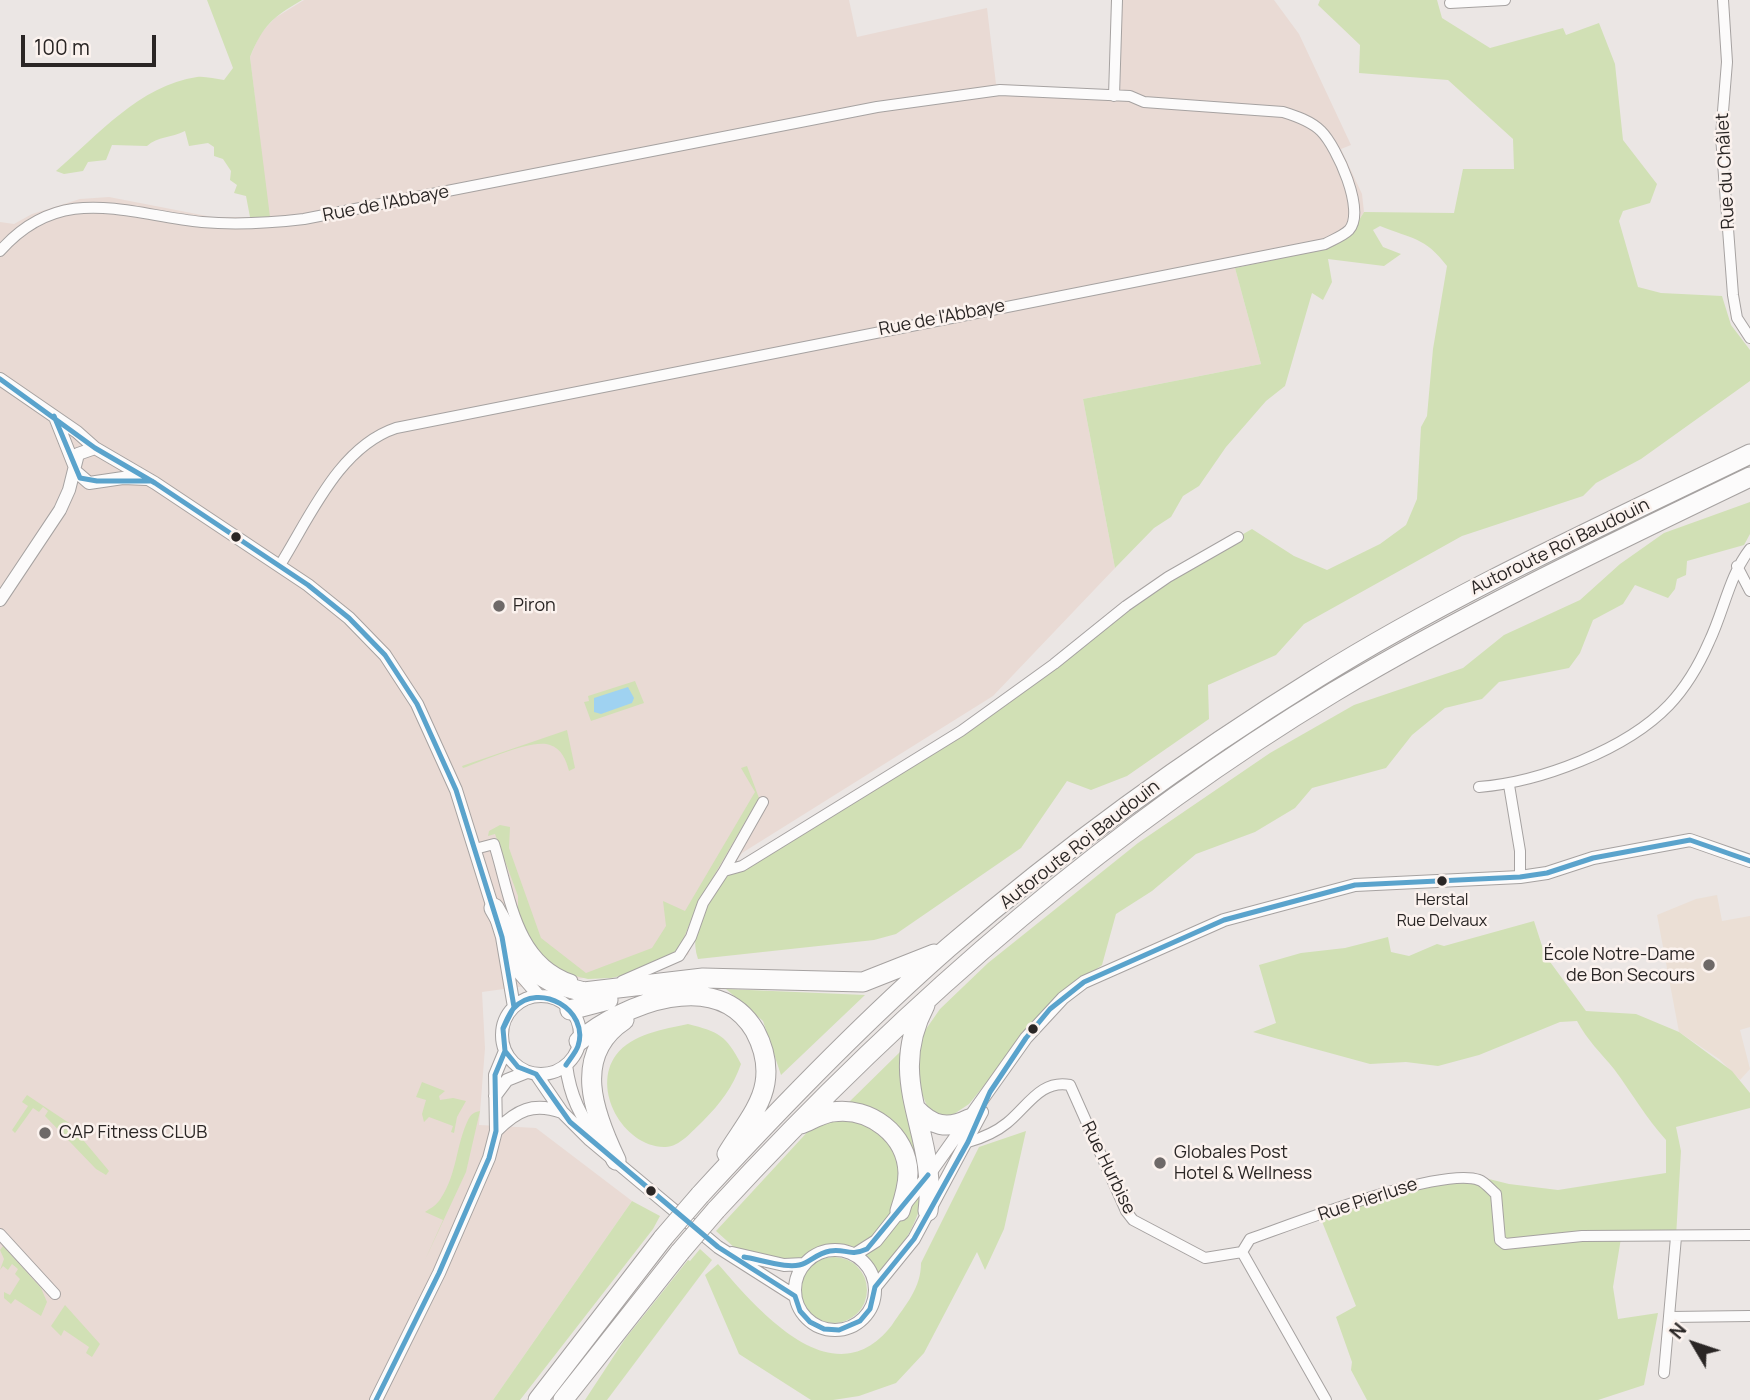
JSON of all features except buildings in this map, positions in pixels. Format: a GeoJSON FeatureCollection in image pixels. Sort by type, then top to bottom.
{"type":"FeatureCollection","features":[{"type":"Feature","properties":{"kind":"highway","name":"Autoroute Roi Baudouin"},"geometry":{"type":"LineString","coordinates":[[538,1400],[663,1238],[700,1195],[853,1036],[948,948],[1124,808],[1209,747],[1319,677],[1524,564],[1750,454]]}},
{"type":"Feature","properties":{"kind":"highway","name":"Autoroute Roi Baudouin"},"geometry":{"type":"LineString","coordinates":[[564,1400],[680,1252],[794,1127],[931,993],[1037,901],[1223,764],[1331,694],[1429,637],[1525,587],[1750,477]]}},
{"type":"Feature","properties":{"kind":"highway"},"geometry":{"type":"LineString","coordinates":[[494,908],[519,951],[536,973],[555,984],[584,992],[659,992]]}},
{"type":"Feature","properties":{"kind":"highway"},"geometry":{"type":"LineString","coordinates":[[579,1041],[615,1015],[659,992],[703,978],[863,982],[948,948]]}},
{"type":"Feature","properties":{"kind":"highway"},"geometry":{"type":"LineString","coordinates":[[570,1010],[643,992],[659,992],[701,996],[724,1002],[751,1026],[764,1056],[765,1085],[761,1098],[700,1195]]}},
{"type":"Feature","properties":{"kind":"highway"},"geometry":{"type":"LineString","coordinates":[[616,1160],[600,1126],[590,1095],[594,1058],[601,1042],[617,1024],[659,992]]}},
{"type":"Feature","properties":{"kind":"highway"},"geometry":{"type":"LineString","coordinates":[[928,1211],[930,1173],[908,1072],[908,1049],[931,993]]}},
{"type":"Feature","properties":{"kind":"highway"},"geometry":{"type":"LineString","coordinates":[[915,1108],[929,1121],[941,1125],[958,1125],[974,1118]]}},
{"type":"Feature","properties":{"kind":"highway"},"geometry":{"type":"LineString","coordinates":[[794,1127],[832,1112],[859,1114],[879,1122],[898,1140],[907,1162],[907,1184],[900,1211]]}},
{"type":"Feature","properties":{"kind":"street"},"geometry":{"type":"LineString","coordinates":[[1114,96],[1117,0]]}},
{"type":"Feature","properties":{"kind":"street"},"geometry":{"type":"LineString","coordinates":[[1450,3],[1505,0]]}},
{"type":"Feature","properties":{"kind":"street","name":"Rue du Châlet"},"geometry":{"type":"LineString","coordinates":[[1723,0],[1727,62],[1721,136],[1733,295],[1738,318],[1750,338]]}},
{"type":"Feature","properties":{"kind":"street","name":"Rue de l'Abbaye"},"geometry":{"type":"LineString","coordinates":[[0,251],[32,224],[70,209],[114,207],[228,223],[304,219],[877,107],[1000,90],[1130,96],[1144,102],[1283,112],[1304,119],[1321,131],[1333,147],[1355,202],[1355,217],[1349,230],[1325,244],[1153,280],[1018,302],[397,428],[369,440],[345,465],[279,565]]}},
{"type":"Feature","properties":{"kind":"street"},"geometry":{"type":"LineString","coordinates":[[0,379],[101,451],[279,565],[349,618],[400,676],[433,733],[475,849],[502,937],[514,1007]]}},
{"type":"Feature","properties":{"kind":"street"},"geometry":{"type":"LineString","coordinates":[[55,418],[74,467],[95,481],[147,480]]}},
{"type":"Feature","properties":{"kind":"street"},"geometry":{"type":"LineString","coordinates":[[0,600],[60,510],[74,467],[83,450],[101,451]]}},
{"type":"Feature","properties":{"kind":"street"},"geometry":{"type":"LineString","coordinates":[[60,510],[109,467],[101,451]]}},
{"type":"Feature","properties":{"kind":"street"},"geometry":{"type":"LineString","coordinates":[[723,871],[741,866],[961,731],[1055,664],[1136,599],[1238,537]]}},
{"type":"Feature","properties":{"kind":"street"},"geometry":{"type":"LineString","coordinates":[[1479,787],[1509,785],[1584,759],[1644,727],[1668,706],[1693,674],[1710,641],[1737,566],[1750,549]]}},
{"type":"Feature","properties":{"kind":"street"},"geometry":{"type":"LineString","coordinates":[[1737,566],[1750,591]]}},
{"type":"Feature","properties":{"kind":"street"},"geometry":{"type":"LineString","coordinates":[[1509,785],[1520,851],[1520,877]]}},
{"type":"Feature","properties":{"kind":"street"},"geometry":{"type":"LineString","coordinates":[[475,849],[494,844],[513,910],[532,952],[555,973],[582,983],[625,980],[679,956],[691,937],[703,903],[763,802]]}},
{"type":"Feature","properties":{"kind":"street"},"geometry":{"type":"LineString","coordinates":[[854,1255],[872,1246],[974,1118],[1026,1038],[1063,998],[1084,982],[1224,920],[1354,885],[1520,877],[1547,873],[1593,858],[1690,840],[1750,861]]}},
{"type":"Feature","properties":{"kind":"street"},"geometry":{"type":"LineString","coordinates":[[502,937],[520,974],[539,996]]}},
{"type":"Feature","properties":{"kind":"street"},"geometry":{"type":"LineString","coordinates":[[376,1400],[456,1235],[489,1158],[496,1131],[494,1097],[495,1075],[505,1051],[503,1029],[514,1007],[524,1000],[539,996],[556,1000],[570,1010],[578,1024],[579,1041],[566,1065],[557,1071],[531,1073],[507,1080],[494,1097]]}},
{"type":"Feature","properties":{"kind":"street"},"geometry":{"type":"LineString","coordinates":[[505,1051],[518,1067],[531,1073],[562,1112],[616,1160],[724,1251],[794,1296]]}},
{"type":"Feature","properties":{"kind":"street"},"geometry":{"type":"LineString","coordinates":[[566,1065],[578,1110],[616,1160]]}},
{"type":"Feature","properties":{"kind":"street","name":"Rue Hurbise"},"geometry":{"type":"LineString","coordinates":[[968,1142],[999,1129],[1051,1084],[1070,1085],[1126,1211],[1133,1220],[1205,1258],[1242,1252]]}},
{"type":"Feature","properties":{"kind":"street"},"geometry":{"type":"LineString","coordinates":[[496,1131],[524,1109],[545,1107],[562,1112]]}},
{"type":"Feature","properties":{"kind":"street"},"geometry":{"type":"LineString","coordinates":[[974,1118],[999,1129]]}},
{"type":"Feature","properties":{"kind":"street"},"geometry":{"type":"LineString","coordinates":[[875,1287],[904,1254],[968,1142],[974,1118]]}},
{"type":"Feature","properties":{"kind":"street","name":"Rue Pierluse"},"geometry":{"type":"LineString","coordinates":[[1242,1252],[1250,1239],[1398,1189],[1436,1179],[1479,1180],[1496,1194],[1500,1240],[1505,1244],[1582,1236],[1750,1235]]}},
{"type":"Feature","properties":{"kind":"street"},"geometry":{"type":"LineString","coordinates":[[0,1234],[55,1294]]}},
{"type":"Feature","properties":{"kind":"street"},"geometry":{"type":"LineString","coordinates":[[1664,1373],[1676,1237]]}},
{"type":"Feature","properties":{"kind":"street"},"geometry":{"type":"LineString","coordinates":[[833,1250],[854,1255],[868,1268],[875,1287],[873,1302],[866,1316],[854,1326],[839,1330],[824,1329],[810,1322],[800,1311],[794,1296],[798,1274],[804,1264],[822,1252],[833,1250]]}},
{"type":"Feature","properties":{"kind":"street"},"geometry":{"type":"LineString","coordinates":[[724,1251],[773,1263],[804,1264]]}},
{"type":"Feature","properties":{"kind":"street"},"geometry":{"type":"LineString","coordinates":[[1242,1252],[1326,1400]]}},
{"type":"Feature","properties":{"kind":"street"},"geometry":{"type":"LineString","coordinates":[[1670,1317],[1750,1316]]}},
{"type":"Feature","properties":{"kind":"shaded area"},"geometry":{"type":"Polygon","coordinates":[[[304,0],[849,0],[857,37],[987,8],[996,84],[1120,91],[1122,0],[1274,0],[1299,34],[1351,145],[1341,149],[1362,194],[1364,212],[1353,230],[1329,248],[1235,268],[1261,364],[1083,399],[1115,568],[993,696],[742,853],[705,905],[688,955],[591,977],[482,992],[485,1048],[479,1125],[536,1128],[632,1201],[493,1400],[0,1400],[0,222],[14,224],[32,214],[80,199],[109,197],[212,217],[269,217],[250,57],[260,34],[275,18],[304,0]]]}},
{"type":"Feature","properties":{"kind":"shaded area","name":"École Notre-Dame de Bon Secours"},"geometry":{"type":"Polygon","coordinates":[[[1717,895],[1722,921],[1750,916],[1750,1027],[1740,1030],[1750,1069],[1740,1080],[1719,1059],[1679,1032],[1657,915],[1696,899],[1717,895]]]}},
{"type":"Feature","properties":{"kind":"green space"},"geometry":{"type":"Polygon","coordinates":[[[207,0],[302,0],[270,23],[250,57],[270,217],[250,217],[246,196],[234,193],[237,185],[230,180],[231,171],[223,159],[214,156],[214,147],[208,143],[189,146],[185,131],[156,140],[147,146],[112,145],[106,160],[88,162],[83,171],[64,174],[56,171],[120,114],[157,90],[197,77],[224,80],[233,68],[207,0]]]}},
{"type":"Feature","properties":{"kind":"green space"},"geometry":{"type":"Polygon","coordinates":[[[1320,0],[1437,0],[1442,18],[1490,48],[1563,28],[1566,35],[1599,23],[1615,64],[1623,140],[1657,184],[1650,203],[1623,211],[1619,221],[1638,287],[1661,293],[1722,296],[1731,325],[1750,350],[1750,381],[1641,459],[1596,483],[1583,496],[1462,536],[1304,624],[1276,655],[1208,685],[1209,719],[1127,776],[1091,790],[1067,781],[1021,848],[896,934],[874,940],[698,959],[695,947],[698,923],[709,901],[731,870],[961,731],[1168,577],[1252,529],[1294,556],[1327,570],[1380,544],[1406,525],[1417,499],[1421,427],[1427,416],[1433,349],[1447,266],[1432,249],[1409,237],[1380,226],[1373,230],[1383,247],[1401,254],[1384,266],[1328,259],[1332,282],[1323,300],[1312,293],[1285,386],[1266,401],[1226,447],[1199,486],[1183,496],[1171,517],[1154,528],[1115,568],[1083,399],[1261,364],[1235,268],[1329,248],[1353,230],[1364,212],[1454,213],[1463,169],[1514,169],[1513,139],[1448,80],[1359,73],[1360,45],[1318,5],[1320,0]]]}},
{"type":"Feature","properties":{"kind":"green space"},"geometry":{"type":"Polygon","coordinates":[[[1750,502],[1750,534],[1744,545],[1687,561],[1686,575],[1677,579],[1675,589],[1668,598],[1635,585],[1623,604],[1593,620],[1580,653],[1569,668],[1499,682],[1482,699],[1445,708],[1412,735],[1386,768],[1312,788],[1295,808],[1255,832],[1196,854],[1152,891],[1116,914],[1102,965],[1054,1000],[969,1104],[948,1118],[930,1113],[916,1080],[917,1042],[940,1009],[988,963],[1138,843],[1270,753],[1354,705],[1463,668],[1504,635],[1580,600],[1620,564],[1664,533],[1750,502]]]}},
{"type":"Feature","properties":{"kind":"green space"},"geometry":{"type":"Polygon","coordinates":[[[635,681],[644,703],[591,721],[584,702],[589,701],[588,696],[635,681]]]}},
{"type":"Feature","properties":{"kind":"green space"},"geometry":{"type":"Polygon","coordinates":[[[567,730],[575,768],[569,771],[560,752],[550,745],[542,744],[520,748],[463,768],[462,766],[567,730]]]}},
{"type":"Feature","properties":{"kind":"green space"},"geometry":{"type":"Polygon","coordinates":[[[747,766],[759,798],[698,903],[681,945],[672,955],[635,973],[611,978],[588,979],[567,974],[550,965],[529,939],[518,910],[518,896],[495,834],[488,836],[489,831],[500,825],[510,827],[509,848],[541,938],[586,973],[652,948],[666,926],[663,901],[685,911],[755,792],[741,768],[747,766]]]}},
{"type":"Feature","properties":{"kind":"green space"},"geometry":{"type":"Polygon","coordinates":[[[1534,921],[1545,955],[1586,1011],[1636,1014],[1679,1032],[1732,1071],[1750,1093],[1750,1108],[1676,1127],[1681,1151],[1676,1237],[1621,1238],[1613,1287],[1618,1319],[1658,1313],[1644,1385],[1598,1400],[1367,1400],[1351,1370],[1352,1362],[1336,1317],[1356,1306],[1321,1219],[1398,1189],[1485,1178],[1558,1190],[1666,1173],[1666,1140],[1577,1021],[1560,1022],[1479,1055],[1438,1066],[1406,1062],[1370,1064],[1253,1032],[1276,1023],[1259,965],[1301,953],[1345,948],[1388,937],[1391,952],[1409,956],[1437,944],[1444,946],[1534,921]]]}},
{"type":"Feature","properties":{"kind":"green space"},"geometry":{"type":"Polygon","coordinates":[[[726,989],[865,995],[781,1075],[763,1021],[726,989]]]}},
{"type":"Feature","properties":{"kind":"green space"},"geometry":{"type":"Polygon","coordinates":[[[688,1024],[720,1036],[731,1047],[741,1064],[720,1102],[685,1138],[670,1147],[649,1144],[636,1137],[615,1113],[609,1099],[609,1069],[616,1055],[639,1037],[688,1024]]]}},
{"type":"Feature","properties":{"kind":"green space"},"geometry":{"type":"Polygon","coordinates":[[[901,1051],[926,1170],[913,1188],[912,1161],[846,1105],[901,1051]]]}},
{"type":"Feature","properties":{"kind":"green space"},"geometry":{"type":"Polygon","coordinates":[[[422,1082],[445,1091],[439,1096],[440,1100],[453,1098],[466,1101],[457,1117],[454,1133],[451,1132],[453,1126],[429,1117],[424,1122],[422,1114],[426,1100],[416,1097],[422,1082]]]}},
{"type":"Feature","properties":{"kind":"green space"},"geometry":{"type":"Polygon","coordinates":[[[27,1095],[69,1123],[109,1171],[106,1175],[96,1169],[45,1116],[48,1111],[43,1107],[39,1112],[33,1108],[15,1133],[12,1130],[28,1106],[22,1102],[27,1095]]]}},
{"type":"Feature","properties":{"kind":"green space"},"geometry":{"type":"Polygon","coordinates":[[[480,1111],[466,1172],[425,1260],[443,1220],[425,1212],[438,1203],[446,1189],[468,1120],[480,1111]]]}},
{"type":"Feature","properties":{"kind":"green space"},"geometry":{"type":"Polygon","coordinates":[[[848,1115],[884,1132],[904,1171],[895,1207],[865,1244],[853,1247],[827,1244],[802,1259],[790,1261],[736,1249],[716,1231],[812,1127],[848,1115]]]}},
{"type":"Feature","properties":{"kind":"green space"},"geometry":{"type":"Polygon","coordinates":[[[1026,1131],[1004,1229],[985,1270],[977,1252],[924,1353],[896,1383],[859,1396],[811,1400],[739,1354],[705,1275],[718,1264],[754,1304],[799,1340],[822,1351],[846,1354],[870,1346],[892,1325],[912,1296],[921,1263],[979,1147],[1026,1131]]]}},
{"type":"Feature","properties":{"kind":"green space"},"geometry":{"type":"Polygon","coordinates":[[[924,1189],[908,1236],[878,1276],[865,1256],[877,1246],[924,1189]]]}},
{"type":"Feature","properties":{"kind":"green space"},"geometry":{"type":"Polygon","coordinates":[[[632,1201],[660,1216],[653,1229],[520,1400],[493,1400],[632,1201]]]}},
{"type":"Feature","properties":{"kind":"green space"},"geometry":{"type":"Polygon","coordinates":[[[3,1246],[41,1288],[47,1302],[41,1316],[15,1299],[11,1304],[4,1298],[4,1292],[10,1295],[20,1279],[15,1274],[18,1269],[12,1264],[8,1270],[3,1266],[0,1270],[4,1259],[0,1250],[3,1246]]]}},
{"type":"Feature","properties":{"kind":"green space"},"geometry":{"type":"Polygon","coordinates":[[[700,1249],[712,1260],[607,1400],[585,1400],[625,1339],[688,1260],[700,1249]]]}},
{"type":"Feature","properties":{"kind":"green space"},"geometry":{"type":"Polygon","coordinates":[[[834,1257],[847,1259],[862,1272],[867,1290],[865,1303],[852,1318],[834,1323],[821,1321],[806,1308],[801,1290],[803,1277],[816,1262],[834,1257]]]}},
{"type":"Feature","properties":{"kind":"green space"},"geometry":{"type":"Polygon","coordinates":[[[65,1305],[100,1344],[92,1357],[86,1353],[89,1347],[64,1330],[61,1336],[51,1326],[65,1305]]]}},
{"type":"Feature","properties":{"kind":"water"},"geometry":{"type":"Polygon","coordinates":[[[628,687],[634,698],[632,703],[601,714],[594,712],[594,698],[628,687]]]}},
{"type":"Feature","properties":{"kind":"transit line"},"geometry":{"type":"LineString","coordinates":[[0,379],[95,448],[155,483],[308,585],[349,618],[385,655],[417,704],[456,790],[502,937],[514,1007],[503,1029],[505,1051],[518,1067],[536,1074],[570,1122],[718,1247],[795,1296],[800,1311],[810,1322],[824,1329],[839,1330],[860,1321],[870,1309],[875,1287],[914,1239],[968,1142],[990,1092],[1026,1038],[1050,1009],[1084,982],[1224,920],[1355,885],[1520,877],[1547,873],[1593,858],[1690,840],[1750,861]]}},
{"type":"Feature","properties":{"kind":"transit line"},"geometry":{"type":"LineString","coordinates":[[54,416],[80,478],[97,481],[152,481]]}},
{"type":"Feature","properties":{"kind":"transit line"},"geometry":{"type":"LineString","coordinates":[[503,1028],[512,1010],[524,1000],[536,997],[560,1003],[577,1021],[580,1033],[577,1048],[566,1065]]}},
{"type":"Feature","properties":{"kind":"transit line"},"geometry":{"type":"LineString","coordinates":[[376,1400],[439,1273],[489,1158],[496,1131],[495,1075],[505,1051]]}},
{"type":"Feature","properties":{"kind":"transit line"},"geometry":{"type":"LineString","coordinates":[[744,1257],[792,1266],[830,1251],[856,1252],[867,1249],[928,1175]]}},
{"type":"Feature","properties":{"kind":"place","name":"Piron"},"geometry":{"type":"Point","coordinates":[499,606]}},
{"type":"Feature","properties":{"kind":"place","name":"Herstal Rue Delvaux"},"geometry":{"type":"Point","coordinates":[1442,881]}},
{"type":"Feature","properties":{"kind":"place","name":"École Notre-Dame de Bon Secours"},"geometry":{"type":"Point","coordinates":[1709,965]}},
{"type":"Feature","properties":{"kind":"place","name":"CAP Fitness CLUB"},"geometry":{"type":"Point","coordinates":[45,1133]}},
{"type":"Feature","properties":{"kind":"place","name":"Globales Post Hotel & Wellness"},"geometry":{"type":"Point","coordinates":[1160,1163]}}]}
